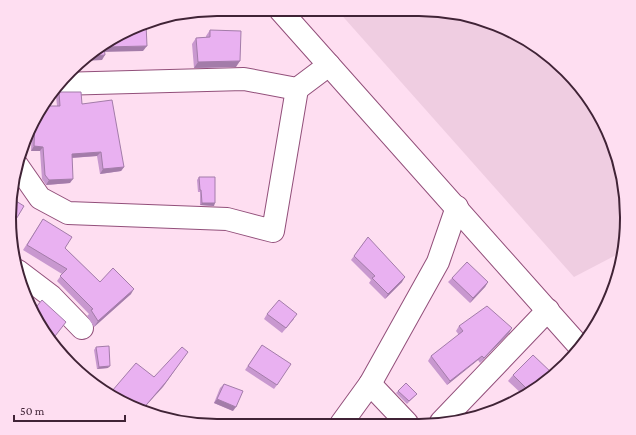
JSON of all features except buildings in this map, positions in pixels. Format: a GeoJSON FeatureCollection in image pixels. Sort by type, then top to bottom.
{"type":"FeatureCollection","features":[{"type":"Feature","properties":{"kind":"main road"},"geometry":{"type":"LineString","coordinates":[[285,16],[457,207],[576,343]]}},
{"type":"Feature","properties":{"kind":"main road"},"geometry":{"type":"LineString","coordinates":[[22,171],[40,198],[68,213],[227,219],[273,231],[297,89],[329,65]]}},
{"type":"Feature","properties":{"kind":"main road"},"geometry":{"type":"LineString","coordinates":[[67,84],[244,78],[297,89]]}},
{"type":"Feature","properties":{"kind":"main road"},"geometry":{"type":"LineString","coordinates":[[345,419],[370,384],[438,262],[457,207]]}},
{"type":"Feature","properties":{"kind":"main road"},"geometry":{"type":"LineString","coordinates":[[25,277],[51,296],[82,328]]}},
{"type":"Feature","properties":{"kind":"main road"},"geometry":{"type":"LineString","coordinates":[[446,417],[548,310]]}},
{"type":"Feature","properties":{"kind":"main road"},"geometry":{"type":"LineString","coordinates":[[370,384],[403,419]]}},
{"type":"Feature","properties":{"kind":"shaded area"},"geometry":{"type":"Polygon","coordinates":[[[342,16],[432,16],[471,23],[496,31],[519,43],[551,66],[570,85],[593,117],[605,140],[613,165],[620,204],[620,231],[616,255],[574,277],[342,16]]]}}]}
